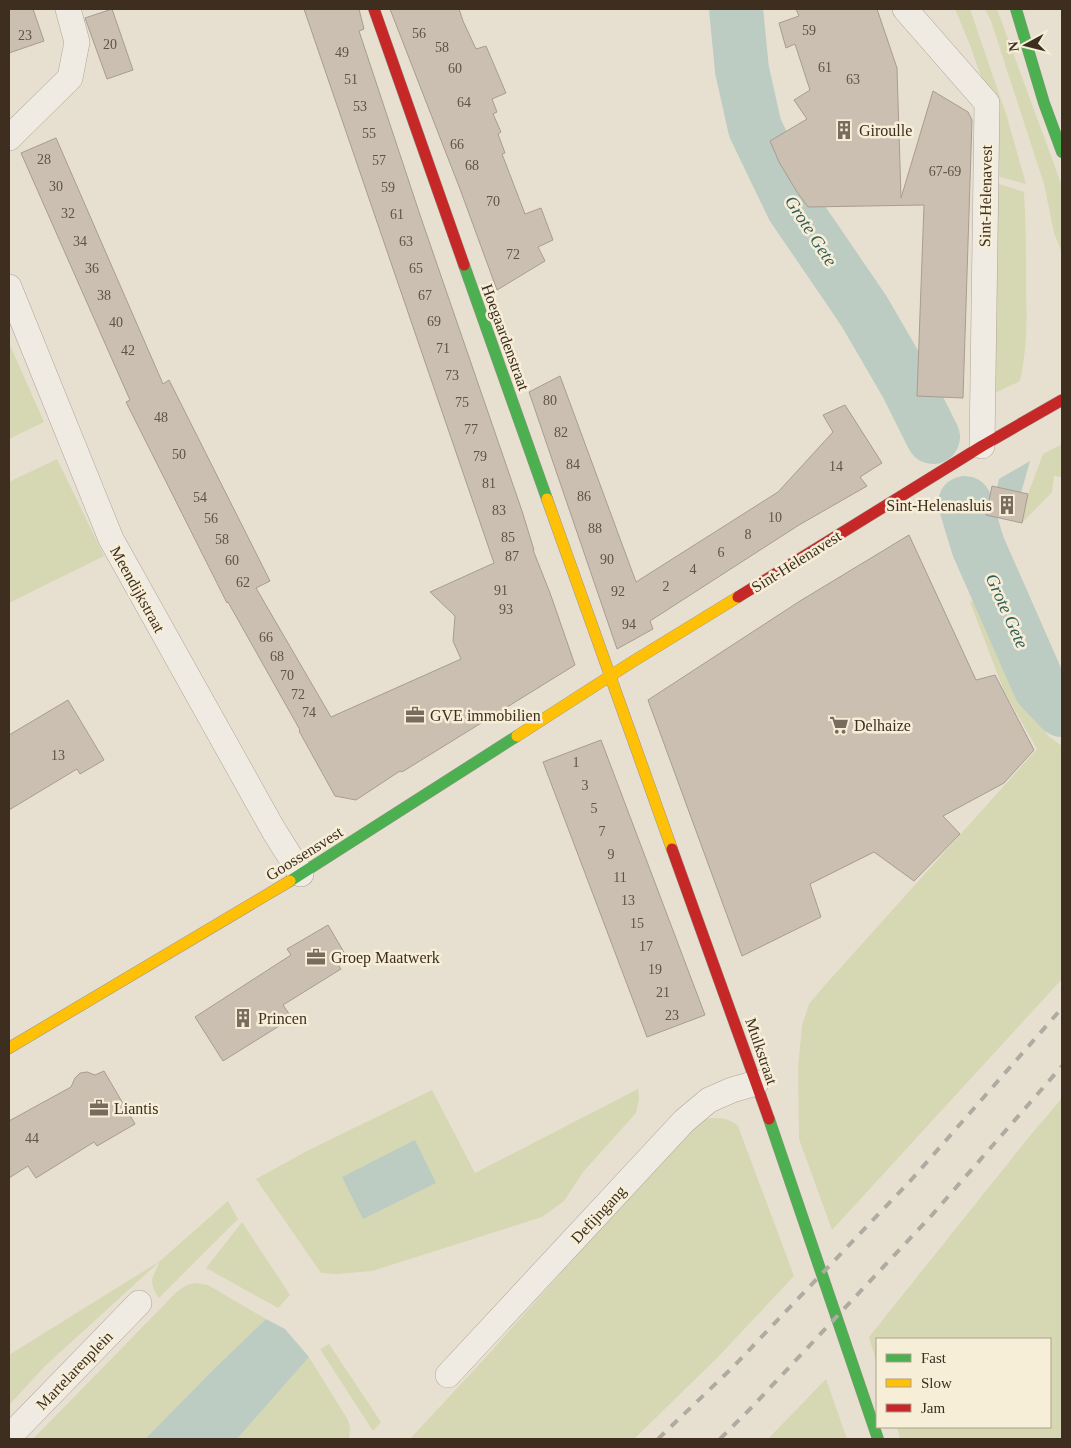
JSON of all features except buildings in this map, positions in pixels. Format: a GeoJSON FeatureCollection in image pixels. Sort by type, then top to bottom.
{"type":"FeatureCollection","features":[{"type":"Feature","properties":{"kind":"street","name":"Hoegaardenstraat"},"geometry":{"type":"LineString","coordinates":[[374,9],[610,676]]}},
{"type":"Feature","properties":{"kind":"street","name":"Sint-Helenavest"},"geometry":{"type":"LineString","coordinates":[[905,9],[987,103],[982,446]]}},
{"type":"Feature","properties":{"kind":"street"},"geometry":{"type":"LineString","coordinates":[[1016,9],[1044,104],[1062,152]]}},
{"type":"Feature","properties":{"kind":"street"},"geometry":{"type":"LineString","coordinates":[[9,138],[70,78],[77,42],[72,10]]}},
{"type":"Feature","properties":{"kind":"street","name":"Meendijkstraat"},"geometry":{"type":"LineString","coordinates":[[9,287],[111,539],[274,831],[300,874]]}},
{"type":"Feature","properties":{"kind":"street","name":"Sint-Helenavest"},"geometry":{"type":"LineString","coordinates":[[610,676],[982,446],[1062,400]]}},
{"type":"Feature","properties":{"kind":"street","name":"Goossensvest"},"geometry":{"type":"LineString","coordinates":[[9,1048],[300,874],[610,676]]}},
{"type":"Feature","properties":{"kind":"street","name":"Mulkstraat"},"geometry":{"type":"LineString","coordinates":[[610,676],[756,1082],[878,1439]]}},
{"type":"Feature","properties":{"kind":"street","name":"Defijngang"},"geometry":{"type":"LineString","coordinates":[[452,1371],[684,1121],[709,1100],[756,1082]]}},
{"type":"Feature","properties":{"kind":"street","name":"Martelarenplein"},"geometry":{"type":"LineString","coordinates":[[9,1437],[139,1303]]}},
{"type":"Feature","properties":{"kind":"green space"},"geometry":{"type":"Polygon","coordinates":[[[955,9],[970,9],[1007,117],[1026,184],[996,176],[996,120],[970,45],[955,9]]]}},
{"type":"Feature","properties":{"kind":"green space"},"geometry":{"type":"Polygon","coordinates":[[[985,9],[997,9],[1062,186],[1062,253],[1054,233],[1044,184],[991,21],[985,9]]]}},
{"type":"Feature","properties":{"kind":"green space"},"geometry":{"type":"Polygon","coordinates":[[[996,183],[1024,192],[1026,324],[1024,358],[1020,381],[991,395],[996,183]]]}},
{"type":"Feature","properties":{"kind":"green space"},"geometry":{"type":"Polygon","coordinates":[[[9,343],[44,422],[9,439],[9,343]]]}},
{"type":"Feature","properties":{"kind":"green space"},"geometry":{"type":"Polygon","coordinates":[[[1062,444],[1062,477],[1054,476],[1052,492],[1022,523],[1028,494],[1043,454],[1062,444]]]}},
{"type":"Feature","properties":{"kind":"green space"},"geometry":{"type":"Polygon","coordinates":[[[57,459],[104,556],[9,603],[9,482],[57,459]]]}},
{"type":"Feature","properties":{"kind":"green space"},"geometry":{"type":"Polygon","coordinates":[[[988,595],[1001,632],[1013,681],[1048,736],[1062,746],[1062,979],[832,1230],[799,1139],[798,1068],[802,1025],[809,1004],[1037,749],[1004,691],[970,602],[988,595]]]}},
{"type":"Feature","properties":{"kind":"green space"},"geometry":{"type":"Polygon","coordinates":[[[638,1089],[639,1099],[636,1113],[583,1172],[564,1201],[542,1217],[372,1271],[337,1274],[321,1273],[256,1179],[309,1150],[432,1090],[475,1173],[638,1089]]]}},
{"type":"Feature","properties":{"kind":"green space"},"geometry":{"type":"Polygon","coordinates":[[[1062,1098],[1062,1439],[900,1439],[897,1428],[1051,1428],[1051,1338],[876,1338],[876,1361],[869,1337],[1062,1098]]]}},
{"type":"Feature","properties":{"kind":"green space"},"geometry":{"type":"Polygon","coordinates":[[[710,1118],[725,1119],[738,1126],[794,1276],[717,1358],[634,1439],[410,1439],[698,1120],[710,1118]]]}},
{"type":"Feature","properties":{"kind":"green space"},"geometry":{"type":"Polygon","coordinates":[[[228,1201],[238,1219],[159,1298],[153,1287],[152,1280],[159,1262],[45,1366],[9,1405],[9,1355],[160,1261],[228,1201]]]}},
{"type":"Feature","properties":{"kind":"green space"},"geometry":{"type":"Polygon","coordinates":[[[242,1222],[290,1295],[278,1308],[206,1268],[242,1222]]]}},
{"type":"Feature","properties":{"kind":"green space"},"geometry":{"type":"Polygon","coordinates":[[[195,1283],[208,1285],[266,1319],[145,1439],[33,1439],[175,1293],[195,1283]]]}},
{"type":"Feature","properties":{"kind":"green space"},"geometry":{"type":"Polygon","coordinates":[[[329,1344],[381,1422],[373,1431],[320,1349],[329,1344]]]}},
{"type":"Feature","properties":{"kind":"green space"},"geometry":{"type":"Polygon","coordinates":[[[309,1357],[348,1420],[350,1428],[349,1439],[237,1439],[309,1357]]]}},
{"type":"Feature","properties":{"kind":"green space"},"geometry":{"type":"Polygon","coordinates":[[[826,1379],[847,1439],[768,1439],[826,1379]]]}},
{"type":"Feature","properties":{"kind":"shaded area"},"geometry":{"type":"Polygon","coordinates":[[[1030,461],[1021,493],[997,488],[999,479],[1030,461]]]}},
{"type":"Feature","properties":{"kind":"shaded area"},"geometry":{"type":"Polygon","coordinates":[[[415,1140],[436,1183],[363,1219],[342,1177],[415,1140]]]}},
{"type":"Feature","properties":{"kind":"shaded area"},"geometry":{"type":"Polygon","coordinates":[[[266,1319],[285,1329],[309,1357],[237,1439],[145,1439],[217,1366],[266,1319]]]}},
{"type":"Feature","properties":{"kind":"waterway","name":"Grote Gete"},"geometry":{"type":"LineString","coordinates":[[736,9],[742,70],[755,128],[793,207],[864,311],[907,385],[933,437]]}},
{"type":"Feature","properties":{"kind":"waterway","name":"Grote Gete"},"geometry":{"type":"LineString","coordinates":[[965,503],[978,546],[1040,687],[1062,710]]}},
{"type":"Feature","properties":{"kind":"railway"},"geometry":{"type":"LineString","coordinates":[[658,1439],[732,1368],[912,1179],[1062,1008]]}},
{"type":"Feature","properties":{"kind":"railway"},"geometry":{"type":"LineString","coordinates":[[720,1439],[932,1215],[1062,1066]]}},
{"type":"Feature","properties":{"kind":"traffic: fast"},"geometry":{"type":"LineString","coordinates":[[1016,9],[1044,103],[1062,152]]}},
{"type":"Feature","properties":{"kind":"traffic: fast"},"geometry":{"type":"LineString","coordinates":[[464,265],[547,499]]}},
{"type":"Feature","properties":{"kind":"traffic: fast"},"geometry":{"type":"LineString","coordinates":[[290,881],[517,736]]}},
{"type":"Feature","properties":{"kind":"traffic: fast"},"geometry":{"type":"LineString","coordinates":[[769,1119],[878,1439]]}},
{"type":"Feature","properties":{"kind":"traffic: slow"},"geometry":{"type":"LineString","coordinates":[[547,499],[672,849]]}},
{"type":"Feature","properties":{"kind":"traffic: slow"},"geometry":{"type":"LineString","coordinates":[[517,736],[738,597]]}},
{"type":"Feature","properties":{"kind":"traffic: slow"},"geometry":{"type":"LineString","coordinates":[[9,1048],[290,881]]}},
{"type":"Feature","properties":{"kind":"traffic: jam"},"geometry":{"type":"LineString","coordinates":[[374,9],[464,265]]}},
{"type":"Feature","properties":{"kind":"traffic: jam"},"geometry":{"type":"LineString","coordinates":[[738,597],[982,446],[1062,400]]}},
{"type":"Feature","properties":{"kind":"traffic: jam"},"geometry":{"type":"LineString","coordinates":[[672,849],[769,1119]]}},
{"type":"Feature","properties":{"kind":"place","name":"Giroulle"},"geometry":{"type":"Point","coordinates":[844,130]}},
{"type":"Feature","properties":{"kind":"place","name":"Sint-Helenasluis"},"geometry":{"type":"Point","coordinates":[1007,505]}},
{"type":"Feature","properties":{"kind":"place","name":"GVE immobilien"},"geometry":{"type":"Point","coordinates":[415,715]}},
{"type":"Feature","properties":{"kind":"place","name":"Delhaize"},"geometry":{"type":"Point","coordinates":[839,725]}},
{"type":"Feature","properties":{"kind":"place","name":"Groep Maatwerk"},"geometry":{"type":"Point","coordinates":[316,957]}},
{"type":"Feature","properties":{"kind":"place","name":"Princen"},"geometry":{"type":"Point","coordinates":[243,1018]}},
{"type":"Feature","properties":{"kind":"place","name":"Liantis"},"geometry":{"type":"Point","coordinates":[99,1108]}}]}
